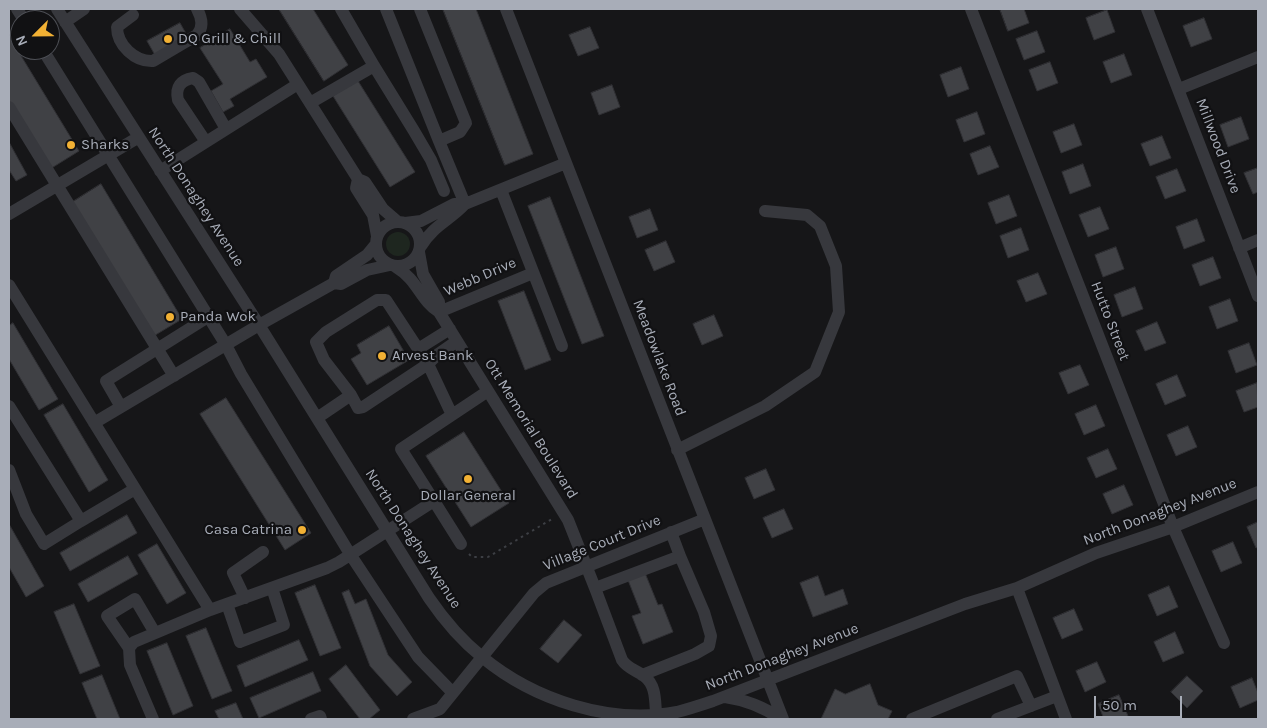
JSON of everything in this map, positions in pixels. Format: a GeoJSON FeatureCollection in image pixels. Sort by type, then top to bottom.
{"type":"FeatureCollection","features":[{"type":"Feature","properties":{"kind":"street","name":"North Donaghey Avenue"},"geometry":{"type":"LineString","coordinates":[[57,9],[259,325],[429,598],[446,621],[482,657],[505,674],[540,694],[571,705],[605,713],[637,717],[676,712],[725,697],[965,604],[1017,588],[1096,552],[1174,527],[1258,492]]}},
{"type":"Feature","properties":{"kind":"street"},"geometry":{"type":"LineString","coordinates":[[65,22],[84,9]]}},
{"type":"Feature","properties":{"kind":"street"},"geometry":{"type":"LineString","coordinates":[[135,11],[117,27],[117,33],[131,54],[138,59],[153,61],[197,36],[202,25],[197,9]]}},
{"type":"Feature","properties":{"kind":"street"},"geometry":{"type":"LineString","coordinates":[[240,9],[279,54],[358,180],[365,182],[382,209],[417,232],[420,240],[420,249]]}},
{"type":"Feature","properties":{"kind":"street"},"geometry":{"type":"LineString","coordinates":[[341,9],[431,160],[444,191]]}},
{"type":"Feature","properties":{"kind":"street"},"geometry":{"type":"LineString","coordinates":[[386,9],[465,204]]}},
{"type":"Feature","properties":{"kind":"street"},"geometry":{"type":"LineString","coordinates":[[420,9],[466,123],[460,132],[440,141]]}},
{"type":"Feature","properties":{"kind":"street","name":"Meadowlake Road"},"geometry":{"type":"LineString","coordinates":[[506,9],[782,719]]}},
{"type":"Feature","properties":{"kind":"street","name":"Hutto Street"},"geometry":{"type":"LineString","coordinates":[[971,9],[1174,527],[1224,643]]}},
{"type":"Feature","properties":{"kind":"street","name":"Millwood Drive"},"geometry":{"type":"LineString","coordinates":[[1147,9],[1258,296]]}},
{"type":"Feature","properties":{"kind":"street"},"geometry":{"type":"LineString","coordinates":[[1178,89],[1258,57]]}},
{"type":"Feature","properties":{"kind":"street"},"geometry":{"type":"LineString","coordinates":[[49,60],[226,345],[241,374],[350,554],[418,657],[453,693]]}},
{"type":"Feature","properties":{"kind":"street"},"geometry":{"type":"LineString","coordinates":[[310,103],[374,66]]}},
{"type":"Feature","properties":{"kind":"street"},"geometry":{"type":"LineString","coordinates":[[206,142],[178,100],[176,92],[179,84],[193,78],[199,82],[226,128]]}},
{"type":"Feature","properties":{"kind":"street"},"geometry":{"type":"LineString","coordinates":[[160,170],[298,84]]}},
{"type":"Feature","properties":{"kind":"street"},"geometry":{"type":"LineString","coordinates":[[9,107],[174,376]]}},
{"type":"Feature","properties":{"kind":"street"},"geometry":{"type":"LineString","coordinates":[[9,214],[139,138]]}},
{"type":"Feature","properties":{"kind":"street"},"geometry":{"type":"LineString","coordinates":[[334,283],[336,276],[367,255],[386,225],[421,221],[454,204],[465,204],[566,163]]}},
{"type":"Feature","properties":{"kind":"street"},"geometry":{"type":"LineString","coordinates":[[358,180],[356,188],[376,222],[380,257],[393,266]]}},
{"type":"Feature","properties":{"kind":"street"},"geometry":{"type":"LineString","coordinates":[[501,190],[562,346]]}},
{"type":"Feature","properties":{"kind":"street"},"geometry":{"type":"LineString","coordinates":[[94,423],[259,325],[334,283],[341,284],[368,270],[405,266],[411,263],[430,232],[465,204]]}},
{"type":"Feature","properties":{"kind":"street"},"geometry":{"type":"LineString","coordinates":[[677,450],[765,406],[815,372],[840,312],[836,266],[820,226],[807,215],[765,211]]}},
{"type":"Feature","properties":{"kind":"street"},"geometry":{"type":"LineString","coordinates":[[1239,248],[1258,240]]}},
{"type":"Feature","properties":{"kind":"street","name":"Ott Memorial Boulevard"},"geometry":{"type":"LineString","coordinates":[[420,249],[423,274],[439,302],[439,312]]}},
{"type":"Feature","properties":{"kind":"street","name":"Ott Memorial Boulevard"},"geometry":{"type":"LineString","coordinates":[[393,266],[409,275],[430,306],[439,312],[563,512],[588,566],[622,660],[632,670],[642,675]]}},
{"type":"Feature","properties":{"kind":"street","name":"Webb Drive"},"geometry":{"type":"LineString","coordinates":[[439,312],[533,272]]}},
{"type":"Feature","properties":{"kind":"street"},"geometry":{"type":"LineString","coordinates":[[9,285],[210,610]]}},
{"type":"Feature","properties":{"kind":"street"},"geometry":{"type":"LineString","coordinates":[[452,415],[428,364],[386,300],[377,300],[326,332],[316,342],[324,360],[358,408],[363,408],[428,364],[457,341]]}},
{"type":"Feature","properties":{"kind":"street"},"geometry":{"type":"LineString","coordinates":[[121,407],[106,381],[208,317]]}},
{"type":"Feature","properties":{"kind":"street"},"geometry":{"type":"LineString","coordinates":[[418,349],[450,329]]}},
{"type":"Feature","properties":{"kind":"street"},"geometry":{"type":"LineString","coordinates":[[461,544],[401,449],[488,391]]}},
{"type":"Feature","properties":{"kind":"street"},"geometry":{"type":"LineString","coordinates":[[317,418],[351,396]]}},
{"type":"Feature","properties":{"kind":"street"},"geometry":{"type":"LineString","coordinates":[[9,406],[81,521]]}},
{"type":"Feature","properties":{"kind":"street"},"geometry":{"type":"LineString","coordinates":[[9,470],[26,514],[44,544],[135,489]]}},
{"type":"Feature","properties":{"kind":"street"},"geometry":{"type":"LineString","coordinates":[[129,648],[134,642],[210,610],[327,568],[434,501]]}},
{"type":"Feature","properties":{"kind":"street","name":"Village Court Drive"},"geometry":{"type":"LineString","coordinates":[[413,719],[440,709],[534,593],[546,583],[705,519]]}},
{"type":"Feature","properties":{"kind":"street"},"geometry":{"type":"LineString","coordinates":[[656,714],[652,685],[642,675],[695,654],[709,646],[711,636],[671,532]]}},
{"type":"Feature","properties":{"kind":"street"},"geometry":{"type":"LineString","coordinates":[[245,598],[233,573],[264,552]]}},
{"type":"Feature","properties":{"kind":"street"},"geometry":{"type":"LineString","coordinates":[[595,588],[680,556]]}},
{"type":"Feature","properties":{"kind":"street"},"geometry":{"type":"LineString","coordinates":[[227,604],[240,642],[284,626],[272,588]]}},
{"type":"Feature","properties":{"kind":"street"},"geometry":{"type":"LineString","coordinates":[[1017,588],[1066,719]]}},
{"type":"Feature","properties":{"kind":"street"},"geometry":{"type":"LineString","coordinates":[[153,719],[130,665],[129,648],[107,616],[134,599],[156,633]]}},
{"type":"Feature","properties":{"kind":"street"},"geometry":{"type":"LineString","coordinates":[[912,719],[1017,676],[1030,706]]}},
{"type":"Feature","properties":{"kind":"street"},"geometry":{"type":"LineString","coordinates":[[997,719],[1057,696]]}},
{"type":"Feature","properties":{"kind":"street"},"geometry":{"type":"LineString","coordinates":[[725,697],[742,699],[758,705],[782,719]]}},
{"type":"Feature","properties":{"kind":"street"},"geometry":{"type":"LineString","coordinates":[[311,719],[320,716],[321,719]]}},
{"type":"Feature","properties":{"kind":"path"},"geometry":{"type":"LineString","coordinates":[[461,544],[472,557],[488,557],[563,512]]}},
{"type":"Feature","properties":{"kind":"shaded area"},"geometry":{"type":"Polygon","coordinates":[[[398,232],[407,235],[410,244],[407,253],[398,256],[389,253],[386,244],[389,235],[398,232]]]}},
{"type":"Feature","properties":{"kind":"building"},"geometry":{"type":"Polygon","coordinates":[[[279,9],[313,9],[348,65],[324,81],[279,9]]]}},
{"type":"Feature","properties":{"kind":"building"},"geometry":{"type":"Polygon","coordinates":[[[443,9],[476,9],[533,154],[505,165],[443,9]]]}},
{"type":"Feature","properties":{"kind":"building"},"geometry":{"type":"Polygon","coordinates":[[[1000,9],[1024,9],[1029,23],[1008,31],[1000,9]]]}},
{"type":"Feature","properties":{"kind":"building"},"geometry":{"type":"Polygon","coordinates":[[[1107,10],[1115,32],[1094,40],[1086,18],[1107,10]]]}},
{"type":"Feature","properties":{"kind":"building"},"geometry":{"type":"Polygon","coordinates":[[[1204,18],[1212,39],[1191,47],[1183,26],[1204,18]]]}},
{"type":"Feature","properties":{"kind":"building","name":"DQ Grill & Chill"},"geometry":{"type":"Polygon","coordinates":[[[180,23],[188,37],[155,55],[147,41],[180,23]]]}},
{"type":"Feature","properties":{"kind":"building"},"geometry":{"type":"Polygon","coordinates":[[[590,27],[599,48],[578,56],[569,35],[590,27]]]}},
{"type":"Feature","properties":{"kind":"building"},"geometry":{"type":"Polygon","coordinates":[[[230,29],[250,62],[256,59],[267,77],[230,99],[234,106],[223,112],[211,91],[223,84],[200,48],[230,29]]]}},
{"type":"Feature","properties":{"kind":"building"},"geometry":{"type":"Polygon","coordinates":[[[1037,31],[1045,52],[1024,60],[1016,39],[1037,31]]]}},
{"type":"Feature","properties":{"kind":"building"},"geometry":{"type":"Polygon","coordinates":[[[9,36],[10,60],[24,60],[79,151],[50,169],[9,102],[9,36]]]}},
{"type":"Feature","properties":{"kind":"building"},"geometry":{"type":"Polygon","coordinates":[[[1124,54],[1132,75],[1111,83],[1103,62],[1124,54]]]}},
{"type":"Feature","properties":{"kind":"building"},"geometry":{"type":"Polygon","coordinates":[[[1050,62],[1058,83],[1037,91],[1029,70],[1050,62]]]}},
{"type":"Feature","properties":{"kind":"building"},"geometry":{"type":"Polygon","coordinates":[[[961,67],[969,89],[948,97],[940,75],[961,67]]]}},
{"type":"Feature","properties":{"kind":"building"},"geometry":{"type":"Polygon","coordinates":[[[358,81],[415,172],[390,187],[333,96],[358,81]]]}},
{"type":"Feature","properties":{"kind":"building"},"geometry":{"type":"Polygon","coordinates":[[[612,85],[620,107],[599,115],[591,93],[612,85]]]}},
{"type":"Feature","properties":{"kind":"building"},"geometry":{"type":"Polygon","coordinates":[[[977,112],[985,134],[964,142],[956,120],[977,112]]]}},
{"type":"Feature","properties":{"kind":"building"},"geometry":{"type":"Polygon","coordinates":[[[1241,117],[1249,139],[1228,147],[1220,125],[1241,117]]]}},
{"type":"Feature","properties":{"kind":"building"},"geometry":{"type":"Polygon","coordinates":[[[1074,124],[1082,145],[1061,153],[1053,132],[1074,124]]]}},
{"type":"Feature","properties":{"kind":"building"},"geometry":{"type":"Polygon","coordinates":[[[1162,136],[1171,158],[1150,166],[1141,144],[1162,136]]]}},
{"type":"Feature","properties":{"kind":"building"},"geometry":{"type":"Polygon","coordinates":[[[9,142],[27,175],[16,181],[9,170],[9,142]]]}},
{"type":"Feature","properties":{"kind":"building"},"geometry":{"type":"Polygon","coordinates":[[[990,146],[999,167],[978,175],[970,154],[990,146]]]}},
{"type":"Feature","properties":{"kind":"building"},"geometry":{"type":"Polygon","coordinates":[[[1083,164],[1091,186],[1070,194],[1062,172],[1083,164]]]}},
{"type":"Feature","properties":{"kind":"building"},"geometry":{"type":"Polygon","coordinates":[[[1258,168],[1258,192],[1253,194],[1244,173],[1258,168]]]}},
{"type":"Feature","properties":{"kind":"building"},"geometry":{"type":"Polygon","coordinates":[[[1177,169],[1186,191],[1165,199],[1156,177],[1177,169]]]}},
{"type":"Feature","properties":{"kind":"building"},"geometry":{"type":"Polygon","coordinates":[[[101,184],[182,319],[152,337],[71,203],[101,184]]]}},
{"type":"Feature","properties":{"kind":"building"},"geometry":{"type":"Polygon","coordinates":[[[1009,195],[1017,216],[996,224],[988,203],[1009,195]]]}},
{"type":"Feature","properties":{"kind":"building"},"geometry":{"type":"Polygon","coordinates":[[[550,197],[604,336],[582,344],[528,206],[550,197]]]}},
{"type":"Feature","properties":{"kind":"building"},"geometry":{"type":"Polygon","coordinates":[[[1100,207],[1109,229],[1088,237],[1079,215],[1100,207]]]}},
{"type":"Feature","properties":{"kind":"building"},"geometry":{"type":"Polygon","coordinates":[[[650,209],[658,230],[637,238],[629,217],[650,209]]]}},
{"type":"Feature","properties":{"kind":"building"},"geometry":{"type":"Polygon","coordinates":[[[1197,219],[1205,241],[1184,249],[1176,227],[1197,219]]]}},
{"type":"Feature","properties":{"kind":"building"},"geometry":{"type":"Polygon","coordinates":[[[1021,228],[1029,250],[1008,258],[1000,236],[1021,228]]]}},
{"type":"Feature","properties":{"kind":"building"},"geometry":{"type":"Polygon","coordinates":[[[666,241],[675,262],[654,271],[645,250],[666,241]]]}},
{"type":"Feature","properties":{"kind":"building"},"geometry":{"type":"Polygon","coordinates":[[[1116,247],[1124,269],[1103,277],[1095,255],[1116,247]]]}},
{"type":"Feature","properties":{"kind":"building"},"geometry":{"type":"Polygon","coordinates":[[[1213,257],[1221,278],[1200,286],[1192,265],[1213,257]]]}},
{"type":"Feature","properties":{"kind":"building"},"geometry":{"type":"Polygon","coordinates":[[[1038,273],[1047,294],[1026,302],[1017,281],[1038,273]]]}},
{"type":"Feature","properties":{"kind":"building"},"geometry":{"type":"Polygon","coordinates":[[[1135,287],[1143,309],[1122,317],[1114,295],[1135,287]]]}},
{"type":"Feature","properties":{"kind":"building"},"geometry":{"type":"Polygon","coordinates":[[[524,291],[551,360],[525,370],[498,301],[524,291]]]}},
{"type":"Feature","properties":{"kind":"building"},"geometry":{"type":"Polygon","coordinates":[[[1230,299],[1238,321],[1217,329],[1209,307],[1230,299]]]}},
{"type":"Feature","properties":{"kind":"building"},"geometry":{"type":"Polygon","coordinates":[[[714,315],[723,336],[702,345],[693,324],[714,315]]]}},
{"type":"Feature","properties":{"kind":"building"},"geometry":{"type":"Polygon","coordinates":[[[1157,322],[1166,343],[1145,351],[1136,331],[1157,322]]]}},
{"type":"Feature","properties":{"kind":"building"},"geometry":{"type":"Polygon","coordinates":[[[13,323],[58,399],[39,410],[9,359],[9,326],[13,323]]]}},
{"type":"Feature","properties":{"kind":"building","name":"Arvest Bank"},"geometry":{"type":"Polygon","coordinates":[[[389,326],[409,360],[367,385],[351,359],[361,353],[357,345],[389,326]]]}},
{"type":"Feature","properties":{"kind":"building"},"geometry":{"type":"Polygon","coordinates":[[[1249,343],[1257,365],[1236,373],[1228,351],[1249,343]]]}},
{"type":"Feature","properties":{"kind":"building"},"geometry":{"type":"Polygon","coordinates":[[[1080,365],[1089,385],[1068,394],[1059,373],[1080,365]]]}},
{"type":"Feature","properties":{"kind":"building"},"geometry":{"type":"Polygon","coordinates":[[[1177,375],[1186,396],[1165,405],[1156,384],[1177,375]]]}},
{"type":"Feature","properties":{"kind":"building"},"geometry":{"type":"Polygon","coordinates":[[[1257,383],[1258,407],[1244,412],[1236,391],[1257,383]]]}},
{"type":"Feature","properties":{"kind":"building"},"geometry":{"type":"Polygon","coordinates":[[[226,398],[311,533],[285,550],[200,414],[226,398]]]}},
{"type":"Feature","properties":{"kind":"building"},"geometry":{"type":"Polygon","coordinates":[[[63,404],[108,480],[89,492],[44,415],[63,404]]]}},
{"type":"Feature","properties":{"kind":"building"},"geometry":{"type":"Polygon","coordinates":[[[1096,405],[1105,426],[1084,435],[1075,414],[1096,405]]]}},
{"type":"Feature","properties":{"kind":"building"},"geometry":{"type":"Polygon","coordinates":[[[1188,426],[1197,447],[1176,456],[1167,435],[1188,426]]]}},
{"type":"Feature","properties":{"kind":"building","name":"Dollar General"},"geometry":{"type":"Polygon","coordinates":[[[464,432],[509,503],[471,527],[426,456],[464,432]]]}},
{"type":"Feature","properties":{"kind":"building"},"geometry":{"type":"Polygon","coordinates":[[[1108,449],[1117,469],[1096,478],[1087,458],[1108,449]]]}},
{"type":"Feature","properties":{"kind":"building"},"geometry":{"type":"Polygon","coordinates":[[[766,469],[775,490],[754,499],[745,478],[766,469]]]}},
{"type":"Feature","properties":{"kind":"building"},"geometry":{"type":"Polygon","coordinates":[[[1124,485],[1133,505],[1112,514],[1103,494],[1124,485]]]}},
{"type":"Feature","properties":{"kind":"building"},"geometry":{"type":"Polygon","coordinates":[[[784,509],[793,529],[772,538],[763,518],[784,509]]]}},
{"type":"Feature","properties":{"kind":"building"},"geometry":{"type":"Polygon","coordinates":[[[127,515],[137,533],[70,571],[60,553],[127,515]]]}},
{"type":"Feature","properties":{"kind":"building"},"geometry":{"type":"Polygon","coordinates":[[[1258,522],[1258,547],[1256,548],[1247,527],[1258,522]]]}},
{"type":"Feature","properties":{"kind":"building"},"geometry":{"type":"Polygon","coordinates":[[[9,524],[44,586],[26,597],[9,567],[9,524]]]}},
{"type":"Feature","properties":{"kind":"building"},"geometry":{"type":"Polygon","coordinates":[[[1233,542],[1242,563],[1221,572],[1212,551],[1233,542]]]}},
{"type":"Feature","properties":{"kind":"building"},"geometry":{"type":"Polygon","coordinates":[[[157,544],[186,593],[167,604],[138,555],[157,544]]]}},
{"type":"Feature","properties":{"kind":"building"},"geometry":{"type":"Polygon","coordinates":[[[128,556],[138,574],[88,602],[78,584],[128,556]]]}},
{"type":"Feature","properties":{"kind":"building"},"geometry":{"type":"Polygon","coordinates":[[[645,573],[658,605],[662,604],[673,632],[643,644],[632,616],[641,613],[628,580],[645,573]]]}},
{"type":"Feature","properties":{"kind":"building"},"geometry":{"type":"Polygon","coordinates":[[[818,576],[825,596],[843,589],[848,604],[813,617],[800,583],[818,576]]]}},
{"type":"Feature","properties":{"kind":"building"},"geometry":{"type":"Polygon","coordinates":[[[315,585],[341,648],[320,656],[295,593],[315,585]]]}},
{"type":"Feature","properties":{"kind":"building"},"geometry":{"type":"Polygon","coordinates":[[[1169,586],[1178,607],[1157,616],[1148,595],[1169,586]]]}},
{"type":"Feature","properties":{"kind":"building"},"geometry":{"type":"Polygon","coordinates":[[[349,590],[355,604],[366,599],[388,655],[412,682],[397,696],[370,666],[342,593],[349,590]]]}},
{"type":"Feature","properties":{"kind":"building"},"geometry":{"type":"Polygon","coordinates":[[[74,604],[100,666],[80,674],[54,612],[74,604]]]}},
{"type":"Feature","properties":{"kind":"building"},"geometry":{"type":"Polygon","coordinates":[[[1074,609],[1083,630],[1062,639],[1053,618],[1074,609]]]}},
{"type":"Feature","properties":{"kind":"building"},"geometry":{"type":"Polygon","coordinates":[[[564,620],[582,635],[558,663],[540,649],[564,620]]]}},
{"type":"Feature","properties":{"kind":"building"},"geometry":{"type":"Polygon","coordinates":[[[206,628],[232,691],[212,699],[186,636],[206,628]]]}},
{"type":"Feature","properties":{"kind":"building"},"geometry":{"type":"Polygon","coordinates":[[[1175,632],[1184,653],[1163,662],[1154,642],[1175,632]]]}},
{"type":"Feature","properties":{"kind":"building"},"geometry":{"type":"Polygon","coordinates":[[[299,640],[308,660],[245,687],[237,666],[299,640]]]}},
{"type":"Feature","properties":{"kind":"building"},"geometry":{"type":"Polygon","coordinates":[[[167,643],[193,706],[173,715],[147,651],[167,643]]]}},
{"type":"Feature","properties":{"kind":"building"},"geometry":{"type":"Polygon","coordinates":[[[1097,662],[1106,682],[1085,692],[1076,671],[1097,662]]]}},
{"type":"Feature","properties":{"kind":"building"},"geometry":{"type":"Polygon","coordinates":[[[346,665],[380,710],[369,719],[360,719],[329,679],[346,665]]]}},
{"type":"Feature","properties":{"kind":"building"},"geometry":{"type":"Polygon","coordinates":[[[313,672],[321,691],[259,718],[250,698],[313,672]]]}},
{"type":"Feature","properties":{"kind":"building"},"geometry":{"type":"Polygon","coordinates":[[[102,675],[120,719],[97,719],[82,683],[102,675]]]}},
{"type":"Feature","properties":{"kind":"building"},"geometry":{"type":"Polygon","coordinates":[[[1187,676],[1203,691],[1187,708],[1171,692],[1187,676]]]}},
{"type":"Feature","properties":{"kind":"building"},"geometry":{"type":"Polygon","coordinates":[[[1252,678],[1258,693],[1258,700],[1240,708],[1231,687],[1252,678]]]}},
{"type":"Feature","properties":{"kind":"building"},"geometry":{"type":"Polygon","coordinates":[[[870,684],[878,705],[892,711],[888,719],[821,719],[835,689],[845,694],[870,684]]]}},
{"type":"Feature","properties":{"kind":"building"},"geometry":{"type":"Polygon","coordinates":[[[1119,695],[1128,716],[1121,719],[1104,719],[1098,704],[1119,695]]]}},
{"type":"Feature","properties":{"kind":"building"},"geometry":{"type":"Polygon","coordinates":[[[236,703],[243,719],[219,719],[215,711],[236,703]]]}},
{"type":"Feature","properties":{"kind":"place","name":"DQ Grill & Chill"},"geometry":{"type":"Point","coordinates":[168,39]}},
{"type":"Feature","properties":{"kind":"place","name":"Sharks"},"geometry":{"type":"Point","coordinates":[71,145]}},
{"type":"Feature","properties":{"kind":"place","name":"Panda Wok"},"geometry":{"type":"Point","coordinates":[170,317]}},
{"type":"Feature","properties":{"kind":"place","name":"Arvest Bank"},"geometry":{"type":"Point","coordinates":[382,356]}},
{"type":"Feature","properties":{"kind":"place","name":"Dollar General"},"geometry":{"type":"Point","coordinates":[468,479]}},
{"type":"Feature","properties":{"kind":"place","name":"Casa Catrina"},"geometry":{"type":"Point","coordinates":[302,530]}}]}
